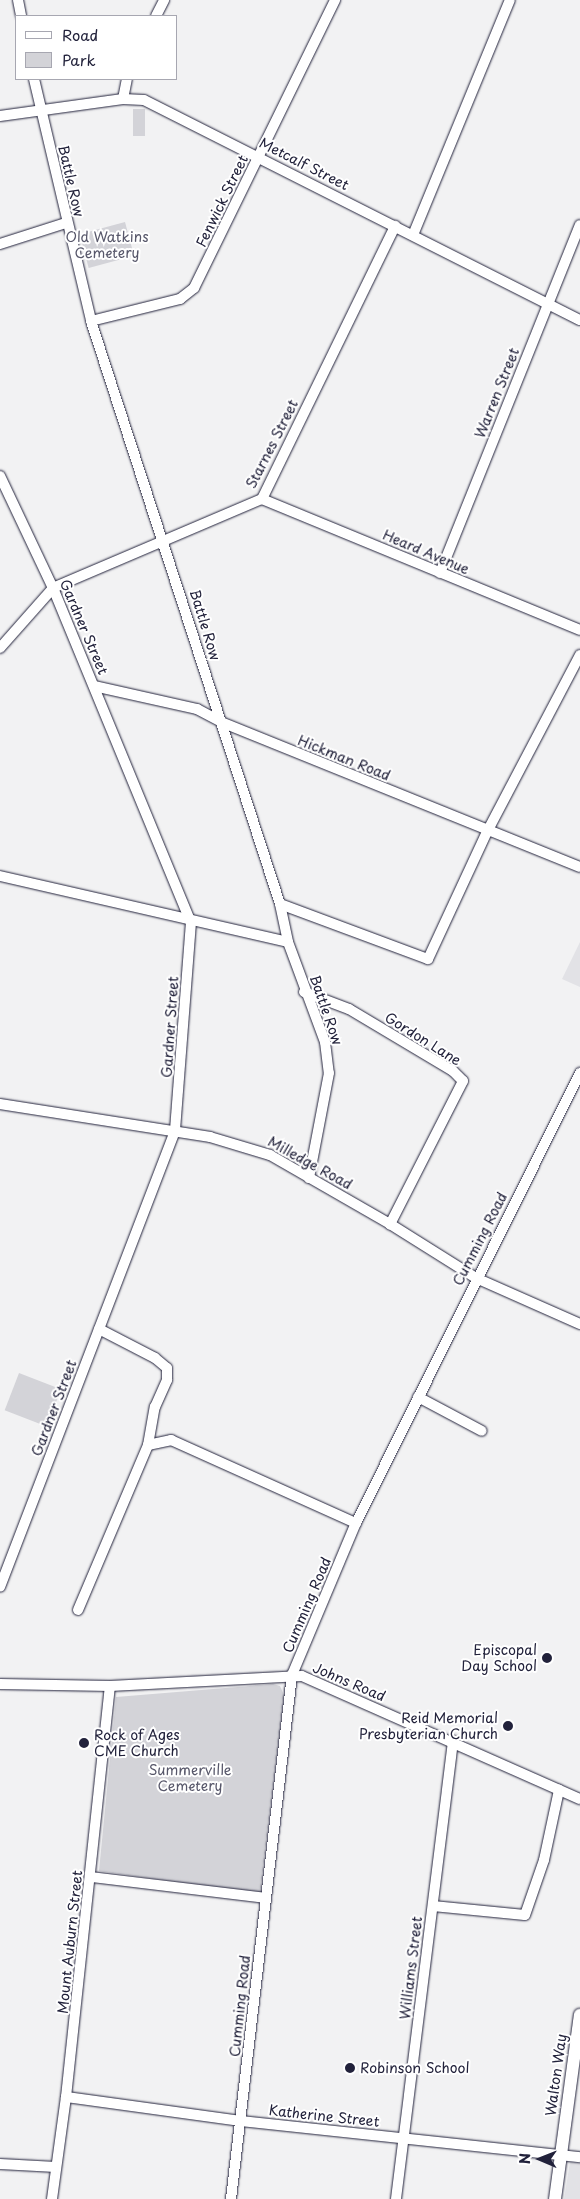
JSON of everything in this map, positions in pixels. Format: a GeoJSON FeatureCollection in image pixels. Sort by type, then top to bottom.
{"type":"FeatureCollection","features":[{"type":"Feature","properties":{"kind":"main road","name":"Walton Way"},"geometry":{"type":"LineString","coordinates":[[555,2199],[559,2156],[580,2020]]}},
{"type":"Feature","properties":{"kind":"street"},"geometry":{"type":"LineString","coordinates":[[18,0],[21,15]]}},
{"type":"Feature","properties":{"kind":"street"},"geometry":{"type":"LineString","coordinates":[[156,15],[164,0]]}},
{"type":"Feature","properties":{"kind":"street","name":"Fenwick Street"},"geometry":{"type":"LineString","coordinates":[[91,321],[180,299],[194,288],[335,0]]}},
{"type":"Feature","properties":{"kind":"street"},"geometry":{"type":"LineString","coordinates":[[413,235],[510,0]]}},
{"type":"Feature","properties":{"kind":"street","name":"Battle Row"},"geometry":{"type":"LineString","coordinates":[[34,80],[66,223],[91,321],[163,538],[280,904],[288,942],[304,992],[325,1042],[330,1073],[309,1178]]}},
{"type":"Feature","properties":{"kind":"street"},"geometry":{"type":"LineString","coordinates":[[123,99],[127,80]]}},
{"type":"Feature","properties":{"kind":"street","name":"Metcalf Street"},"geometry":{"type":"LineString","coordinates":[[0,116],[123,99],[144,100],[259,156],[580,320]]}},
{"type":"Feature","properties":{"kind":"street"},"geometry":{"type":"LineString","coordinates":[[0,244],[66,223]]}},
{"type":"Feature","properties":{"kind":"street","name":"Warren Street"},"geometry":{"type":"LineString","coordinates":[[440,573],[580,225]]}},
{"type":"Feature","properties":{"kind":"street","name":"Starnes Street"},"geometry":{"type":"LineString","coordinates":[[53,588],[163,538],[262,499],[394,226]]}},
{"type":"Feature","properties":{"kind":"street","name":"Gardner Street"},"geometry":{"type":"LineString","coordinates":[[0,476],[5,493],[53,588],[191,922],[175,1131],[144,1219],[99,1328],[0,1587]]}},
{"type":"Feature","properties":{"kind":"street","name":"Heard Avenue"},"geometry":{"type":"LineString","coordinates":[[262,499],[580,630]]}},
{"type":"Feature","properties":{"kind":"street"},"geometry":{"type":"LineString","coordinates":[[0,648],[53,588]]}},
{"type":"Feature","properties":{"kind":"street"},"geometry":{"type":"LineString","coordinates":[[280,904],[428,959],[487,832],[580,655]]}},
{"type":"Feature","properties":{"kind":"street","name":"Hickman Road"},"geometry":{"type":"LineString","coordinates":[[94,686],[197,709],[221,722],[487,832],[580,868]]}},
{"type":"Feature","properties":{"kind":"street"},"geometry":{"type":"LineString","coordinates":[[0,876],[191,922],[288,942]]}},
{"type":"Feature","properties":{"kind":"street","name":"Gordon Lane"},"geometry":{"type":"LineString","coordinates":[[304,992],[349,1009],[453,1071],[463,1081],[390,1224]]}},
{"type":"Feature","properties":{"kind":"street","name":"Cumming Road"},"geometry":{"type":"LineString","coordinates":[[231,2199],[292,1675],[356,1523],[476,1278],[580,1074]]}},
{"type":"Feature","properties":{"kind":"street","name":"Milledge Road"},"geometry":{"type":"LineString","coordinates":[[0,1104],[234,1142],[270,1155],[390,1224],[476,1278],[580,1324]]}},
{"type":"Feature","properties":{"kind":"street"},"geometry":{"type":"LineString","coordinates":[[78,1610],[148,1446],[155,1407],[167,1380],[167,1368],[156,1358],[99,1328]]}},
{"type":"Feature","properties":{"kind":"street"},"geometry":{"type":"LineString","coordinates":[[418,1397],[482,1431]]}},
{"type":"Feature","properties":{"kind":"street"},"geometry":{"type":"LineString","coordinates":[[148,1446],[171,1440],[356,1523]]}},
{"type":"Feature","properties":{"kind":"street","name":"Johns Road"},"geometry":{"type":"LineString","coordinates":[[0,1684],[110,1686],[292,1675],[453,1741],[580,1799]]}},
{"type":"Feature","properties":{"kind":"street","name":"Mount Auburn Street"},"geometry":{"type":"LineString","coordinates":[[52,2199],[66,2097],[91,1877],[110,1686]]}},
{"type":"Feature","properties":{"kind":"street","name":"Williams Street"},"geometry":{"type":"LineString","coordinates":[[396,2199],[453,1741]]}},
{"type":"Feature","properties":{"kind":"street"},"geometry":{"type":"LineString","coordinates":[[433,1906],[525,1915],[544,1860],[559,1790]]}},
{"type":"Feature","properties":{"kind":"street"},"geometry":{"type":"LineString","coordinates":[[91,1877],[266,1898]]}},
{"type":"Feature","properties":{"kind":"street","name":"Katherine Street"},"geometry":{"type":"LineString","coordinates":[[66,2097],[241,2121],[580,2157]]}},
{"type":"Feature","properties":{"kind":"street"},"geometry":{"type":"LineString","coordinates":[[0,2164],[56,2167]]}},
{"type":"Feature","properties":{"kind":"shaded area"},"geometry":{"type":"Polygon","coordinates":[[[580,942],[580,987],[562,979],[580,942]]]}},
{"type":"Feature","properties":{"kind":"shaded area"},"geometry":{"type":"Polygon","coordinates":[[[570,2162],[580,2163],[580,2199],[564,2199],[570,2162]]]}},
{"type":"Feature","properties":{"kind":"green space"},"geometry":{"type":"Polygon","coordinates":[[[133,109],[145,109],[145,136],[133,136],[133,109]]]}},
{"type":"Feature","properties":{"kind":"green space","name":"Old Watkins Cemetery"},"geometry":{"type":"Polygon","coordinates":[[[125,222],[134,256],[89,268],[80,234],[125,222]]]}},
{"type":"Feature","properties":{"kind":"green space"},"geometry":{"type":"Polygon","coordinates":[[[19,1373],[61,1389],[47,1426],[5,1410],[19,1373]]]}},
{"type":"Feature","properties":{"kind":"green space","name":"Summerville Cemetery"},"geometry":{"type":"Polygon","coordinates":[[[273,1684],[280,1686],[284,1695],[260,1894],[99,1871],[116,1697],[273,1684]]]}},
{"type":"Feature","properties":{"kind":"place","name":"Episcopal Day School"},"geometry":{"type":"Point","coordinates":[547,1658]}},
{"type":"Feature","properties":{"kind":"place","name":"Reid Memorial Presbyterian Church"},"geometry":{"type":"Point","coordinates":[508,1726]}},
{"type":"Feature","properties":{"kind":"place","name":"Rock of Ages CME Church"},"geometry":{"type":"Point","coordinates":[84,1743]}},
{"type":"Feature","properties":{"kind":"place","name":"Robinson School"},"geometry":{"type":"Point","coordinates":[350,2068]}}]}
